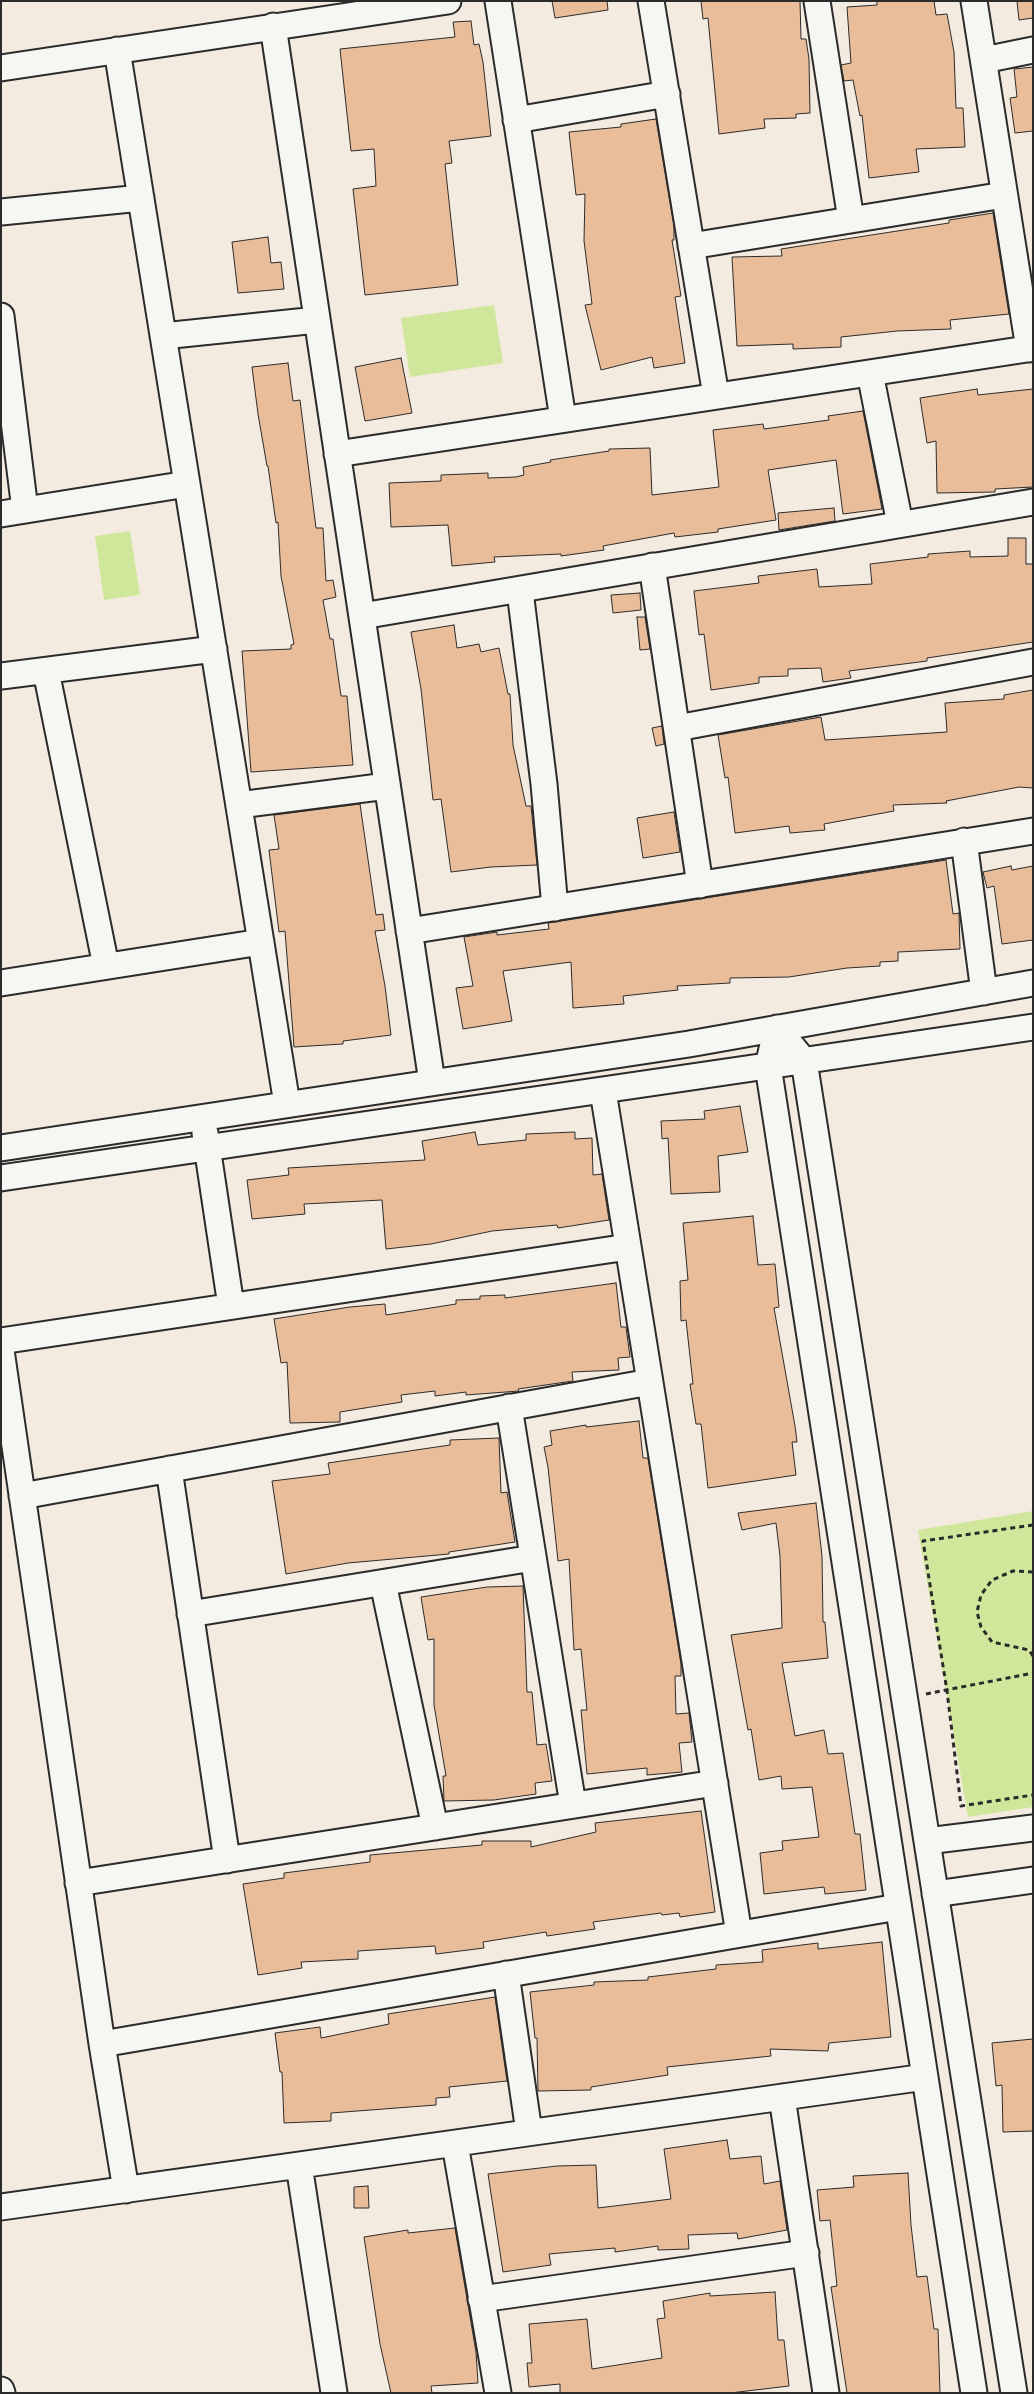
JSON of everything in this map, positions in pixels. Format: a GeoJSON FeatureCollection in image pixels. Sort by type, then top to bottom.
{"type":"FeatureCollection","features":[{"type":"Feature","properties":{"kind":"street"},"geometry":{"type":"LineString","coordinates":[[1,68],[448,1]]}},
{"type":"Feature","properties":{"kind":"street"},"geometry":{"type":"LineString","coordinates":[[498,1],[563,419]]}},
{"type":"Feature","properties":{"kind":"street"},"geometry":{"type":"LineString","coordinates":[[651,1],[716,396]]}},
{"type":"Feature","properties":{"kind":"street"},"geometry":{"type":"LineString","coordinates":[[817,1],[851,220]]}},
{"type":"Feature","properties":{"kind":"street"},"geometry":{"type":"LineString","coordinates":[[337,454],[1031,348],[1004,195],[974,1]]}},
{"type":"Feature","properties":{"kind":"street"},"geometry":{"type":"LineString","coordinates":[[273,26],[432,1082]]}},
{"type":"Feature","properties":{"kind":"street"},"geometry":{"type":"LineString","coordinates":[[117,50],[287,1104]]}},
{"type":"Feature","properties":{"kind":"street"},"geometry":{"type":"LineString","coordinates":[[984,60],[1033,50]]}},
{"type":"Feature","properties":{"kind":"street"},"geometry":{"type":"LineString","coordinates":[[516,120],[666,94]]}},
{"type":"Feature","properties":{"kind":"street"},"geometry":{"type":"LineString","coordinates":[[691,246],[1004,195]]}},
{"type":"Feature","properties":{"kind":"street"},"geometry":{"type":"LineString","coordinates":[[1,212],[141,198]]}},
{"type":"Feature","properties":{"kind":"street"},"geometry":{"type":"LineString","coordinates":[[1,316],[13,512],[187,484]]}},
{"type":"Feature","properties":{"kind":"street"},"geometry":{"type":"LineString","coordinates":[[163,336],[317,320]]}},
{"type":"Feature","properties":{"kind":"street"},"geometry":{"type":"LineString","coordinates":[[870,373],[900,524]]}},
{"type":"Feature","properties":{"kind":"street"},"geometry":{"type":"LineString","coordinates":[[362,616],[520,591],[652,566],[1033,502]]}},
{"type":"Feature","properties":{"kind":"street"},"geometry":{"type":"LineString","coordinates":[[652,566],[700,885]]}},
{"type":"Feature","properties":{"kind":"street"},"geometry":{"type":"LineString","coordinates":[[520,591],[544,784],[555,908]]}},
{"type":"Feature","properties":{"kind":"street"},"geometry":{"type":"LineString","coordinates":[[1,676],[214,649]]}},
{"type":"Feature","properties":{"kind":"street"},"geometry":{"type":"LineString","coordinates":[[677,728],[1033,662]]}},
{"type":"Feature","properties":{"kind":"street"},"geometry":{"type":"LineString","coordinates":[[46,670],[106,966]]}},
{"type":"Feature","properties":{"kind":"street"},"geometry":{"type":"LineString","coordinates":[[239,805],[387,786]]}},
{"type":"Feature","properties":{"kind":"street"},"geometry":{"type":"LineString","coordinates":[[409,931],[1033,831]]}},
{"type":"Feature","properties":{"kind":"street"},"geometry":{"type":"LineString","coordinates":[[964,841],[984,992]]}},
{"type":"Feature","properties":{"kind":"street"},"geometry":{"type":"LineString","coordinates":[[1,983],[261,942]]}},
{"type":"Feature","properties":{"kind":"street"},"geometry":{"type":"LineString","coordinates":[[1,1148],[777,1028],[1033,983]]}},
{"type":"Feature","properties":{"kind":"street"},"geometry":{"type":"LineString","coordinates":[[1,1178],[1033,1027]]}},
{"type":"Feature","properties":{"kind":"street"},"geometry":{"type":"LineString","coordinates":[[777,1028],[804,1061],[935,1894],[1020,2389]]}},
{"type":"Feature","properties":{"kind":"street"},"geometry":{"type":"LineString","coordinates":[[777,1028],[768,1066],[974,2393]]}},
{"type":"Feature","properties":{"kind":"street"},"geometry":{"type":"LineString","coordinates":[[603,1091],[739,1934]]}},
{"type":"Feature","properties":{"kind":"street"},"geometry":{"type":"LineString","coordinates":[[202,1117],[231,1306]]}},
{"type":"Feature","properties":{"kind":"street"},"geometry":{"type":"LineString","coordinates":[[1,1341],[628,1247]]}},
{"type":"Feature","properties":{"kind":"street"},"geometry":{"type":"LineString","coordinates":[[1,1350],[78,1884],[126,2190]]}},
{"type":"Feature","properties":{"kind":"street"},"geometry":{"type":"LineString","coordinates":[[22,1496],[650,1382]]}},
{"type":"Feature","properties":{"kind":"street"},"geometry":{"type":"LineString","coordinates":[[509,1407],[573,1805]]}},
{"type":"Feature","properties":{"kind":"street"},"geometry":{"type":"LineString","coordinates":[[169,1469],[227,1860]]}},
{"type":"Feature","properties":{"kind":"street"},"geometry":{"type":"LineString","coordinates":[[190,1614],[534,1558]]}},
{"type":"Feature","properties":{"kind":"street"},"geometry":{"type":"LineString","coordinates":[[383,1583],[435,1827]]}},
{"type":"Feature","properties":{"kind":"street"},"geometry":{"type":"LineString","coordinates":[[78,1884],[715,1783]]}},
{"type":"Feature","properties":{"kind":"street"},"geometry":{"type":"LineString","coordinates":[[927,1841],[1033,1828]]}},
{"type":"Feature","properties":{"kind":"street"},"geometry":{"type":"LineString","coordinates":[[935,1894],[1033,1880]]}},
{"type":"Feature","properties":{"kind":"street"},"geometry":{"type":"LineString","coordinates":[[102,2044],[898,1907]]}},
{"type":"Feature","properties":{"kind":"street"},"geometry":{"type":"LineString","coordinates":[[506,1974],[529,2132]]}},
{"type":"Feature","properties":{"kind":"street"},"geometry":{"type":"LineString","coordinates":[[1,2207],[925,2077]]}},
{"type":"Feature","properties":{"kind":"street"},"geometry":{"type":"LineString","coordinates":[[782,2097],[826,2393]]}},
{"type":"Feature","properties":{"kind":"street"},"geometry":{"type":"LineString","coordinates":[[455,2144],[498,2393]]}},
{"type":"Feature","properties":{"kind":"street"},"geometry":{"type":"LineString","coordinates":[[298,2166],[334,2393]]}},
{"type":"Feature","properties":{"kind":"street"},"geometry":{"type":"LineString","coordinates":[[481,2299],[806,2253]]}},
{"type":"Feature","properties":{"kind":"path"},"geometry":{"type":"LineString","coordinates":[[1033,1525],[923,1542],[947,1691],[961,1806],[1033,1796]]}},
{"type":"Feature","properties":{"kind":"path"},"geometry":{"type":"LineString","coordinates":[[1033,1572],[1014,1571],[992,1580],[981,1595],[977,1612],[981,1627],[992,1642],[1029,1650],[1033,1656]]}},
{"type":"Feature","properties":{"kind":"path"},"geometry":{"type":"LineString","coordinates":[[947,1691],[1033,1673]]}},
{"type":"Feature","properties":{"kind":"green space"},"geometry":{"type":"Polygon","coordinates":[[[494,305],[503,363],[410,377],[401,318],[494,305]]]}},
{"type":"Feature","properties":{"kind":"green space"},"geometry":{"type":"Polygon","coordinates":[[[130,531],[140,595],[104,600],[95,536],[130,531]]]}},
{"type":"Feature","properties":{"kind":"green space"},"geometry":{"type":"Polygon","coordinates":[[[1033,1511],[1033,1807],[968,1817],[918,1530],[1033,1511]]]}},
{"type":"Feature","properties":{"kind":"building"},"geometry":{"type":"Polygon","coordinates":[[[552,1],[607,1],[608,10],[555,18],[552,1]]]}},
{"type":"Feature","properties":{"kind":"building"},"geometry":{"type":"Polygon","coordinates":[[[701,1],[800,1],[801,39],[806,39],[809,59],[810,113],[796,114],[796,118],[764,119],[765,128],[719,134],[708,18],[703,19],[701,1]]]}},
{"type":"Feature","properties":{"kind":"building"},"geometry":{"type":"Polygon","coordinates":[[[877,1],[934,1],[936,15],[947,14],[954,52],[956,108],[963,108],[965,147],[916,149],[919,172],[869,178],[862,115],[860,116],[853,80],[844,81],[841,65],[851,63],[847,7],[877,5],[877,1]]]}},
{"type":"Feature","properties":{"kind":"building"},"geometry":{"type":"Polygon","coordinates":[[[1017,1],[1033,1],[1033,18],[1019,20],[1017,1]]]}},
{"type":"Feature","properties":{"kind":"building"},"geometry":{"type":"Polygon","coordinates":[[[471,21],[474,45],[479,44],[483,62],[491,136],[449,141],[452,163],[445,164],[458,285],[365,295],[353,189],[376,186],[374,149],[351,151],[340,49],[455,37],[453,22],[471,21]]]}},
{"type":"Feature","properties":{"kind":"building"},"geometry":{"type":"Polygon","coordinates":[[[1033,67],[1033,131],[1015,133],[1010,98],[1017,97],[1014,69],[1033,67]]]}},
{"type":"Feature","properties":{"kind":"building"},"geometry":{"type":"Polygon","coordinates":[[[656,119],[674,226],[674,240],[672,240],[681,296],[675,297],[685,363],[654,368],[652,357],[601,370],[585,305],[592,304],[584,241],[585,194],[576,195],[569,132],[621,127],[621,124],[656,119]]]}},
{"type":"Feature","properties":{"kind":"building"},"geometry":{"type":"Polygon","coordinates":[[[993,213],[1009,314],[950,320],[951,329],[897,331],[841,337],[841,347],[793,349],[793,344],[737,346],[732,257],[782,256],[781,249],[949,223],[949,220],[993,213]]]}},
{"type":"Feature","properties":{"kind":"building"},"geometry":{"type":"Polygon","coordinates":[[[268,237],[271,263],[281,262],[284,289],[238,293],[232,242],[268,237]]]}},
{"type":"Feature","properties":{"kind":"building"},"geometry":{"type":"Polygon","coordinates":[[[401,358],[412,413],[365,421],[355,367],[401,358]]]}},
{"type":"Feature","properties":{"kind":"building"},"geometry":{"type":"Polygon","coordinates":[[[288,363],[293,401],[300,400],[316,528],[323,528],[326,581],[333,580],[336,597],[323,600],[330,639],[333,639],[341,696],[347,696],[353,765],[251,772],[242,651],[291,649],[291,645],[294,644],[281,576],[278,522],[276,523],[252,367],[288,363]]]}},
{"type":"Feature","properties":{"kind":"building"},"geometry":{"type":"Polygon","coordinates":[[[977,389],[978,395],[1033,389],[1033,487],[995,489],[995,492],[937,493],[936,441],[927,443],[920,398],[977,389]]]}},
{"type":"Feature","properties":{"kind":"building"},"geometry":{"type":"Polygon","coordinates":[[[863,411],[882,509],[843,514],[836,460],[768,470],[776,520],[718,529],[718,532],[675,537],[674,533],[603,546],[604,550],[561,556],[561,554],[494,557],[495,562],[452,566],[448,525],[391,527],[389,483],[441,481],[441,475],[488,473],[488,478],[516,477],[524,475],[523,467],[551,462],[550,460],[609,451],[609,449],[650,448],[652,495],[719,487],[713,430],[763,424],[764,429],[829,420],[828,416],[863,411]]]}},
{"type":"Feature","properties":{"kind":"building"},"geometry":{"type":"Polygon","coordinates":[[[834,508],[835,521],[779,530],[778,513],[834,508]]]}},
{"type":"Feature","properties":{"kind":"building"},"geometry":{"type":"Polygon","coordinates":[[[1008,538],[1026,538],[1026,564],[1033,564],[1033,642],[927,658],[927,661],[849,671],[851,678],[823,682],[821,668],[788,669],[788,676],[759,677],[759,683],[711,690],[704,634],[699,635],[694,591],[759,583],[758,576],[817,569],[819,587],[872,584],[870,564],[928,557],[928,554],[970,551],[970,557],[1008,556],[1008,538]]]}},
{"type":"Feature","properties":{"kind":"building"},"geometry":{"type":"Polygon","coordinates":[[[640,593],[641,610],[613,613],[611,595],[640,593]]]}},
{"type":"Feature","properties":{"kind":"building"},"geometry":{"type":"Polygon","coordinates":[[[637,617],[645,617],[650,649],[640,650],[637,617]]]}},
{"type":"Feature","properties":{"kind":"building"},"geometry":{"type":"Polygon","coordinates":[[[454,625],[457,648],[479,644],[481,652],[499,648],[508,694],[510,694],[513,745],[526,806],[531,806],[537,865],[491,867],[451,872],[441,799],[433,800],[421,689],[411,632],[454,625]]]}},
{"type":"Feature","properties":{"kind":"building"},"geometry":{"type":"Polygon","coordinates":[[[1033,690],[1033,788],[1019,787],[946,801],[947,803],[893,805],[894,811],[824,824],[825,830],[790,833],[789,826],[735,833],[728,777],[725,778],[718,735],[821,717],[825,740],[947,732],[945,703],[1004,699],[1004,695],[1033,690]]]}},
{"type":"Feature","properties":{"kind":"building"},"geometry":{"type":"Polygon","coordinates":[[[662,726],[664,744],[656,746],[652,728],[662,726]]]}},
{"type":"Feature","properties":{"kind":"building"},"geometry":{"type":"Polygon","coordinates":[[[360,804],[376,915],[383,914],[385,930],[375,931],[385,986],[391,1035],[343,1041],[343,1044],[294,1047],[285,931],[279,932],[269,850],[279,849],[274,815],[360,804]]]}},
{"type":"Feature","properties":{"kind":"building"},"geometry":{"type":"Polygon","coordinates":[[[674,812],[680,852],[643,858],[637,818],[674,812]]]}},
{"type":"Feature","properties":{"kind":"building"},"geometry":{"type":"Polygon","coordinates":[[[946,860],[953,914],[959,913],[960,949],[898,952],[898,961],[880,962],[880,966],[847,968],[789,977],[730,978],[730,983],[677,986],[678,990],[623,996],[624,1004],[573,1008],[571,962],[503,971],[512,1021],[463,1029],[456,988],[473,986],[464,937],[497,932],[497,935],[549,929],[548,923],[946,860]]]}},
{"type":"Feature","properties":{"kind":"building"},"geometry":{"type":"Polygon","coordinates":[[[1011,866],[1012,870],[1033,866],[1033,940],[1002,944],[994,886],[987,888],[983,872],[1011,866]]]}},
{"type":"Feature","properties":{"kind":"building"},"geometry":{"type":"Polygon","coordinates":[[[740,1106],[748,1152],[718,1156],[720,1192],[671,1194],[668,1138],[662,1139],[661,1121],[705,1119],[704,1111],[740,1106]]]}},
{"type":"Feature","properties":{"kind":"building"},"geometry":{"type":"Polygon","coordinates":[[[475,1132],[478,1145],[526,1140],[526,1134],[575,1132],[575,1139],[592,1138],[593,1175],[602,1174],[609,1220],[558,1228],[557,1225],[492,1231],[431,1244],[386,1249],[382,1200],[304,1204],[305,1214],[252,1219],[247,1180],[289,1175],[288,1168],[425,1160],[422,1141],[475,1132]]]}},
{"type":"Feature","properties":{"kind":"building"},"geometry":{"type":"Polygon","coordinates":[[[753,1216],[758,1265],[775,1264],[779,1307],[774,1308],[795,1426],[797,1442],[792,1442],[796,1475],[708,1488],[701,1424],[696,1424],[690,1384],[693,1384],[686,1320],[681,1321],[680,1281],[688,1280],[683,1223],[753,1216]]]}},
{"type":"Feature","properties":{"kind":"building"},"geometry":{"type":"Polygon","coordinates":[[[616,1283],[621,1327],[626,1327],[630,1357],[618,1358],[619,1370],[572,1372],[573,1381],[518,1389],[519,1391],[466,1395],[466,1392],[435,1396],[435,1391],[401,1395],[402,1402],[340,1412],[340,1422],[290,1423],[287,1362],[281,1363],[274,1319],[350,1307],[385,1304],[386,1315],[456,1304],[456,1300],[480,1299],[480,1296],[505,1295],[505,1298],[616,1283]]]}},
{"type":"Feature","properties":{"kind":"building"},"geometry":{"type":"Polygon","coordinates":[[[639,1421],[643,1458],[648,1458],[681,1664],[681,1676],[675,1676],[676,1714],[689,1713],[692,1742],[679,1743],[682,1772],[647,1775],[647,1768],[587,1774],[581,1710],[587,1710],[581,1649],[574,1650],[569,1559],[558,1561],[548,1467],[544,1447],[552,1445],[550,1431],[586,1425],[586,1427],[639,1421]]]}},
{"type":"Feature","properties":{"kind":"building"},"geometry":{"type":"Polygon","coordinates":[[[499,1438],[501,1493],[507,1492],[515,1542],[449,1552],[449,1554],[348,1563],[286,1574],[272,1481],[330,1474],[328,1463],[450,1445],[450,1440],[499,1438]]]}},
{"type":"Feature","properties":{"kind":"building"},"geometry":{"type":"Polygon","coordinates":[[[816,1503],[822,1556],[823,1622],[825,1622],[828,1658],[782,1663],[795,1736],[824,1730],[828,1754],[843,1753],[855,1834],[860,1834],[866,1890],[825,1894],[824,1887],[764,1894],[760,1853],[783,1850],[782,1841],[819,1837],[812,1787],[782,1789],[781,1776],[759,1780],[751,1729],[748,1730],[731,1635],[782,1628],[780,1556],[776,1523],[742,1530],[738,1513],[816,1503]]]}},
{"type":"Feature","properties":{"kind":"building"},"geometry":{"type":"Polygon","coordinates":[[[523,1586],[527,1692],[532,1692],[537,1745],[546,1744],[552,1781],[535,1783],[536,1794],[494,1800],[444,1801],[443,1776],[446,1776],[434,1705],[434,1639],[428,1640],[421,1597],[487,1587],[523,1586]]]}},
{"type":"Feature","properties":{"kind":"building"},"geometry":{"type":"Polygon","coordinates":[[[701,1811],[715,1912],[680,1917],[679,1913],[662,1915],[661,1913],[593,1922],[595,1929],[547,1936],[546,1932],[483,1942],[484,1948],[436,1954],[435,1946],[358,1951],[358,1959],[301,1962],[302,1968],[258,1975],[243,1884],[284,1878],[284,1873],[370,1862],[370,1855],[482,1845],[482,1841],[531,1841],[531,1847],[596,1832],[595,1823],[701,1811]]]}},
{"type":"Feature","properties":{"kind":"building"},"geometry":{"type":"Polygon","coordinates":[[[882,1942],[891,2037],[829,2043],[828,2051],[770,2049],[771,2056],[667,2067],[668,2075],[591,2087],[591,2090],[538,2091],[537,2038],[535,2038],[530,1992],[594,1985],[594,1982],[648,1980],[648,1977],[716,1969],[716,1965],[763,1962],[762,1950],[818,1943],[818,1949],[882,1942]]]}},
{"type":"Feature","properties":{"kind":"building"},"geometry":{"type":"Polygon","coordinates":[[[495,1997],[507,2081],[449,2087],[450,2097],[436,2098],[436,2105],[331,2113],[331,2121],[284,2123],[282,2072],[280,2072],[275,2033],[320,2027],[321,2038],[389,2024],[388,2014],[495,1997]]]}},
{"type":"Feature","properties":{"kind":"building"},"geometry":{"type":"Polygon","coordinates":[[[1033,2039],[1033,2131],[1003,2132],[1002,2085],[996,2086],[992,2043],[1033,2039]]]}},
{"type":"Feature","properties":{"kind":"building"},"geometry":{"type":"Polygon","coordinates":[[[727,2140],[730,2159],[761,2156],[764,2184],[780,2181],[787,2230],[738,2239],[737,2233],[688,2235],[689,2249],[658,2250],[658,2246],[615,2252],[615,2248],[549,2254],[551,2265],[503,2272],[488,2174],[557,2166],[596,2165],[598,2208],[671,2199],[664,2149],[727,2140]]]}},
{"type":"Feature","properties":{"kind":"building"},"geometry":{"type":"Polygon","coordinates":[[[908,2173],[917,2277],[927,2276],[934,2329],[938,2329],[940,2393],[847,2393],[831,2287],[837,2286],[830,2220],[820,2221],[817,2190],[854,2187],[853,2176],[908,2173]]]}},
{"type":"Feature","properties":{"kind":"building"},"geometry":{"type":"Polygon","coordinates":[[[368,2186],[369,2208],[354,2208],[354,2187],[368,2186]]]}},
{"type":"Feature","properties":{"kind":"building"},"geometry":{"type":"Polygon","coordinates":[[[455,2228],[476,2352],[478,2383],[431,2386],[432,2393],[391,2393],[380,2344],[364,2237],[408,2230],[408,2233],[455,2228]]]}},
{"type":"Feature","properties":{"kind":"building"},"geometry":{"type":"Polygon","coordinates":[[[775,2292],[778,2340],[784,2340],[789,2386],[730,2393],[560,2393],[560,2384],[529,2387],[527,2363],[532,2363],[529,2324],[587,2319],[592,2369],[662,2358],[657,2319],[665,2318],[663,2301],[710,2293],[710,2296],[775,2292]]]}}]}
